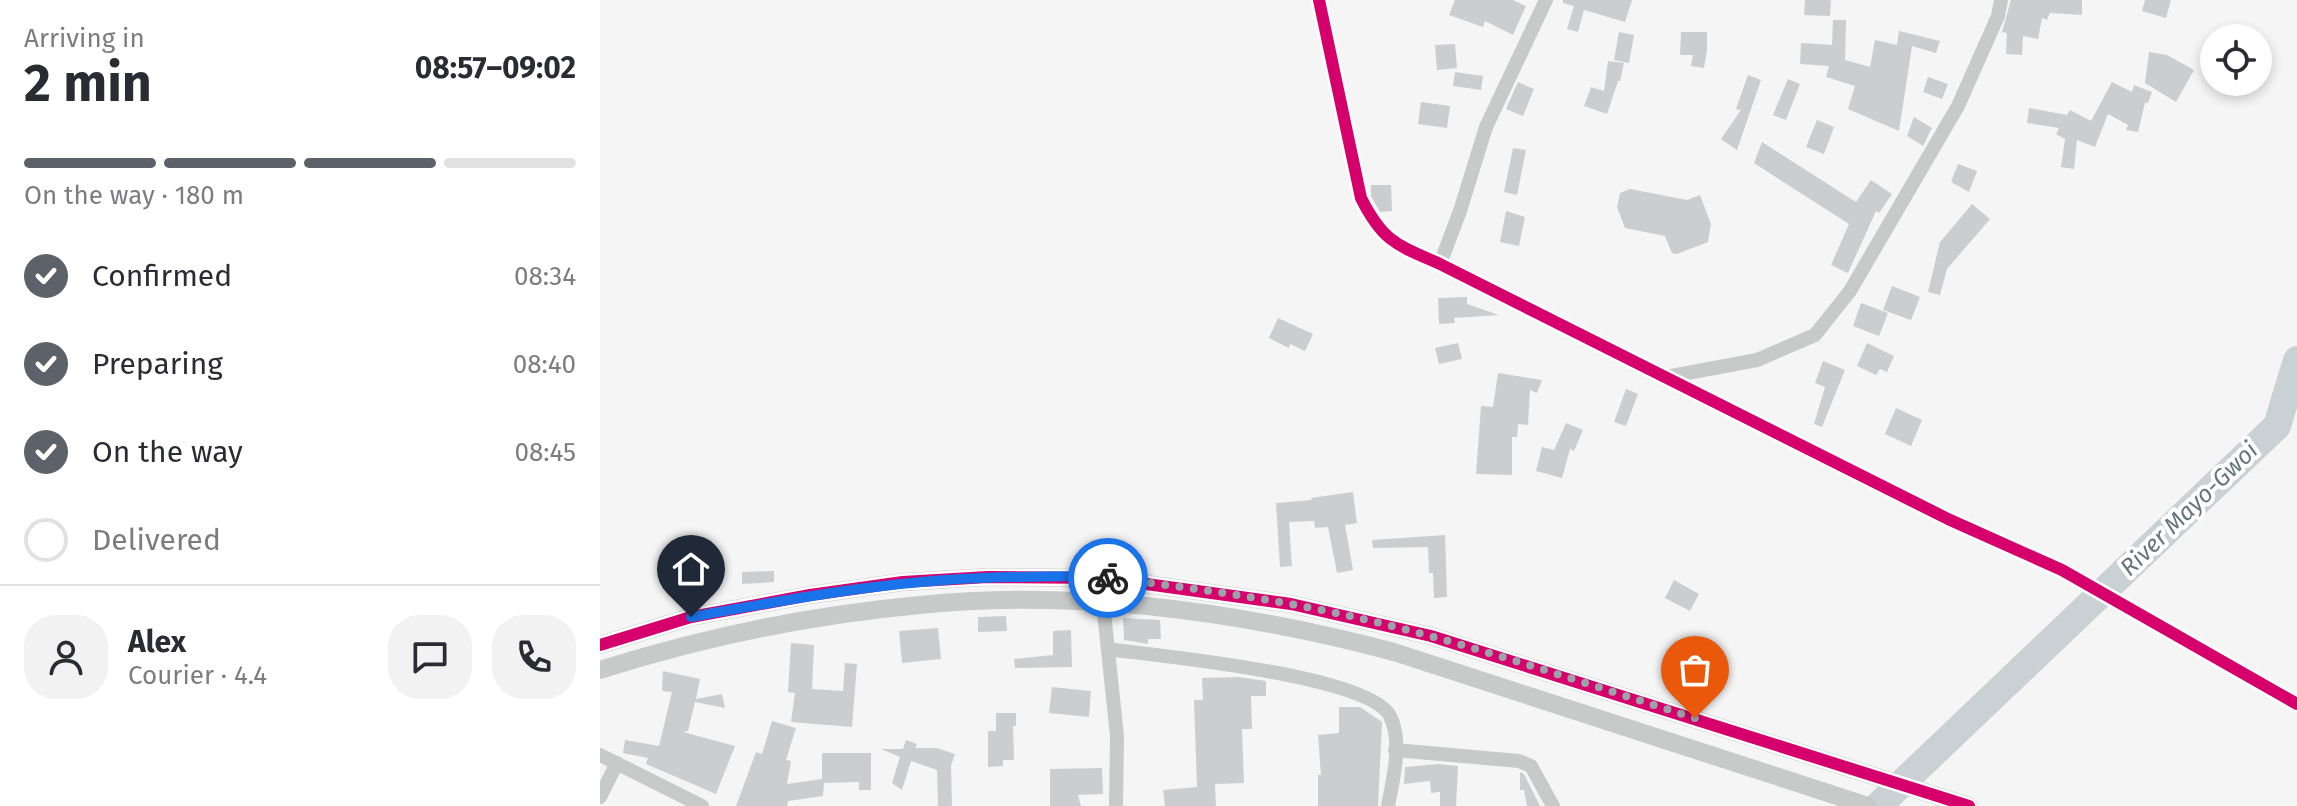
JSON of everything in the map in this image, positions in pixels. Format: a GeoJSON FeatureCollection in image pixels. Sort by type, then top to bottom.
{"type":"FeatureCollection","features":[{"type":"Feature","properties":{"kind":"street"},"geometry":{"type":"LineString","coordinates":[[1319,0],[1361,198],[1374,225],[1394,243],[1948,519],[2062,570],[2297,704]]}},
{"type":"Feature","properties":{"kind":"street"},"geometry":{"type":"LineString","coordinates":[[1440,264],[1486,127],[1546,0]]}},
{"type":"Feature","properties":{"kind":"street"},"geometry":{"type":"LineString","coordinates":[[1666,377],[1757,360],[1815,335],[1850,291],[1958,106],[1998,16],[2001,0]]}},
{"type":"Feature","properties":{"kind":"street"},"geometry":{"type":"LineString","coordinates":[[600,645],[691,617],[903,582],[988,577],[1103,578],[1291,604],[1431,636],[1969,806]]}},
{"type":"Feature","properties":{"kind":"street"},"geometry":{"type":"LineString","coordinates":[[1103,578],[1117,736],[1116,806]]}},
{"type":"Feature","properties":{"kind":"street"},"geometry":{"type":"LineString","coordinates":[[600,670],[720,636],[920,604],[1103,603],[1177,611],[1330,635],[1525,693],[1868,806]]}},
{"type":"Feature","properties":{"kind":"street"},"geometry":{"type":"LineString","coordinates":[[1108,649],[1282,672],[1375,700],[1389,714],[1396,733],[1388,806]]}},
{"type":"Feature","properties":{"kind":"street"},"geometry":{"type":"LineString","coordinates":[[1395,750],[1519,761],[1531,766],[1553,806]]}},
{"type":"Feature","properties":{"kind":"street"},"geometry":{"type":"LineString","coordinates":[[600,755],[702,806]]}},
{"type":"Feature","properties":{"kind":"street"},"geometry":{"type":"LineString","coordinates":[[600,797],[617,763]]}},
{"type":"Feature","properties":{"kind":"building"},"geometry":{"type":"Polygon","coordinates":[[[1455,0],[1513,0],[1526,6],[1513,35],[1485,21],[1483,27],[1449,15],[1455,0]]]}},
{"type":"Feature","properties":{"kind":"building"},"geometry":{"type":"Polygon","coordinates":[[[1563,0],[1632,0],[1625,22],[1584,10],[1578,32],[1567,29],[1574,6],[1563,3],[1563,0]]]}},
{"type":"Feature","properties":{"kind":"building"},"geometry":{"type":"Polygon","coordinates":[[[1805,0],[1831,0],[1830,16],[1804,15],[1805,0]]]}},
{"type":"Feature","properties":{"kind":"building"},"geometry":{"type":"Polygon","coordinates":[[[2011,0],[2082,0],[2082,15],[2050,13],[2047,20],[2042,18],[2038,39],[2023,36],[2022,55],[2006,54],[2007,33],[2002,32],[2011,0]]]}},
{"type":"Feature","properties":{"kind":"building"},"geometry":{"type":"Polygon","coordinates":[[[2145,0],[2171,0],[2166,18],[2142,11],[2145,0]]]}},
{"type":"Feature","properties":{"kind":"building"},"geometry":{"type":"Polygon","coordinates":[[[1833,20],[1846,20],[1845,60],[1870,67],[1875,40],[1897,45],[1899,31],[1940,41],[1936,53],[1912,46],[1899,131],[1848,109],[1855,86],[1826,77],[1829,66],[1800,64],[1801,43],[1832,45],[1833,20]]]}},
{"type":"Feature","properties":{"kind":"building"},"geometry":{"type":"Polygon","coordinates":[[[1619,32],[1634,35],[1629,63],[1614,60],[1619,32]]]}},
{"type":"Feature","properties":{"kind":"building"},"geometry":{"type":"Polygon","coordinates":[[[1681,32],[1707,32],[1704,68],[1691,66],[1693,55],[1680,55],[1681,32]]]}},
{"type":"Feature","properties":{"kind":"building"},"geometry":{"type":"Polygon","coordinates":[[[1455,44],[1457,68],[1437,70],[1435,45],[1455,44]]]}},
{"type":"Feature","properties":{"kind":"building"},"geometry":{"type":"Polygon","coordinates":[[[2149,52],[2167,55],[2194,70],[2176,102],[2145,83],[2149,52]]]}},
{"type":"Feature","properties":{"kind":"building"},"geometry":{"type":"Polygon","coordinates":[[[1608,61],[1624,63],[1607,114],[1584,106],[1591,87],[1604,91],[1608,61]]]}},
{"type":"Feature","properties":{"kind":"building"},"geometry":{"type":"Polygon","coordinates":[[[1455,72],[1483,76],[1481,90],[1453,86],[1455,72]]]}},
{"type":"Feature","properties":{"kind":"building"},"geometry":{"type":"Polygon","coordinates":[[[1748,75],[1761,80],[1737,150],[1721,139],[1741,110],[1736,109],[1748,75]]]}},
{"type":"Feature","properties":{"kind":"building"},"geometry":{"type":"Polygon","coordinates":[[[1928,77],[1948,84],[1942,99],[1923,92],[1928,77]]]}},
{"type":"Feature","properties":{"kind":"building"},"geometry":{"type":"Polygon","coordinates":[[[1788,79],[1800,84],[1786,120],[1773,115],[1788,79]]]}},
{"type":"Feature","properties":{"kind":"building"},"geometry":{"type":"Polygon","coordinates":[[[1518,82],[1534,89],[1523,116],[1506,109],[1518,82]]]}},
{"type":"Feature","properties":{"kind":"building"},"geometry":{"type":"Polygon","coordinates":[[[2112,82],[2132,92],[2134,85],[2152,92],[2148,103],[2145,103],[2138,132],[2126,130],[2128,125],[2108,114],[2095,147],[2077,140],[2074,169],[2061,167],[2065,139],[2056,134],[2059,128],[2027,123],[2029,108],[2067,115],[2070,110],[2091,121],[2112,82]]]}},
{"type":"Feature","properties":{"kind":"building"},"geometry":{"type":"Polygon","coordinates":[[[1421,102],[1450,106],[1447,128],[1418,124],[1421,102]]]}},
{"type":"Feature","properties":{"kind":"building"},"geometry":{"type":"Polygon","coordinates":[[[1914,117],[1932,128],[1923,146],[1907,136],[1914,117]]]}},
{"type":"Feature","properties":{"kind":"building"},"geometry":{"type":"Polygon","coordinates":[[[1817,120],[1834,127],[1824,154],[1806,147],[1817,120]]]}},
{"type":"Feature","properties":{"kind":"building"},"geometry":{"type":"Polygon","coordinates":[[[1762,142],[1856,202],[1871,180],[1892,194],[1879,213],[1876,211],[1848,273],[1831,265],[1849,224],[1754,163],[1762,142]]]}},
{"type":"Feature","properties":{"kind":"building"},"geometry":{"type":"Polygon","coordinates":[[[1513,148],[1526,150],[1517,195],[1504,192],[1513,148]]]}},
{"type":"Feature","properties":{"kind":"building"},"geometry":{"type":"Polygon","coordinates":[[[1958,164],[1977,171],[1969,192],[1951,182],[1958,164]]]}},
{"type":"Feature","properties":{"kind":"building"},"geometry":{"type":"Polygon","coordinates":[[[1371,185],[1391,185],[1392,211],[1380,212],[1371,196],[1371,185]]]}},
{"type":"Feature","properties":{"kind":"building"},"geometry":{"type":"Polygon","coordinates":[[[1630,189],[1687,200],[1700,195],[1711,224],[1708,242],[1677,254],[1672,253],[1665,236],[1625,228],[1617,207],[1620,193],[1630,189]]]}},
{"type":"Feature","properties":{"kind":"building"},"geometry":{"type":"Polygon","coordinates":[[[1972,204],[1990,219],[1947,269],[1940,295],[1928,292],[1940,242],[1972,204]]]}},
{"type":"Feature","properties":{"kind":"building"},"geometry":{"type":"Polygon","coordinates":[[[1506,211],[1525,217],[1519,246],[1500,242],[1506,211]]]}},
{"type":"Feature","properties":{"kind":"building"},"geometry":{"type":"Polygon","coordinates":[[[1892,286],[1920,297],[1911,320],[1883,310],[1892,286]]]}},
{"type":"Feature","properties":{"kind":"building"},"geometry":{"type":"Polygon","coordinates":[[[1467,297],[1467,304],[1499,315],[1454,318],[1455,323],[1439,324],[1438,298],[1467,297]]]}},
{"type":"Feature","properties":{"kind":"building"},"geometry":{"type":"Polygon","coordinates":[[[1861,303],[1888,313],[1879,336],[1853,326],[1861,303]]]}},
{"type":"Feature","properties":{"kind":"building"},"geometry":{"type":"Polygon","coordinates":[[[1278,318],[1313,334],[1305,351],[1290,344],[1289,348],[1269,338],[1278,318]]]}},
{"type":"Feature","properties":{"kind":"building"},"geometry":{"type":"Polygon","coordinates":[[[1458,343],[1462,359],[1439,364],[1435,348],[1458,343]]]}},
{"type":"Feature","properties":{"kind":"building"},"geometry":{"type":"Polygon","coordinates":[[[1867,343],[1894,356],[1887,372],[1880,369],[1876,375],[1857,366],[1867,343]]]}},
{"type":"Feature","properties":{"kind":"building"},"geometry":{"type":"Polygon","coordinates":[[[1823,361],[1845,370],[1822,427],[1814,424],[1825,387],[1815,383],[1823,361]]]}},
{"type":"Feature","properties":{"kind":"building"},"geometry":{"type":"Polygon","coordinates":[[[1498,373],[1542,380],[1537,393],[1530,390],[1528,425],[1518,424],[1517,437],[1512,437],[1512,475],[1476,474],[1481,406],[1493,407],[1498,373]]]}},
{"type":"Feature","properties":{"kind":"building"},"geometry":{"type":"Polygon","coordinates":[[[1626,389],[1638,394],[1626,426],[1614,422],[1626,389]]]}},
{"type":"Feature","properties":{"kind":"building"},"geometry":{"type":"Polygon","coordinates":[[[1896,408],[1922,420],[1911,446],[1885,434],[1896,408]]]}},
{"type":"Feature","properties":{"kind":"building"},"geometry":{"type":"Polygon","coordinates":[[[1566,423],[1583,430],[1574,451],[1570,449],[1562,478],[1536,471],[1542,447],[1554,450],[1566,423]]]}},
{"type":"Feature","properties":{"kind":"building"},"geometry":{"type":"Polygon","coordinates":[[[1353,492],[1357,523],[1345,525],[1353,570],[1337,573],[1328,527],[1315,528],[1314,521],[1289,522],[1292,566],[1280,567],[1276,503],[1353,492]]]}},
{"type":"Feature","properties":{"kind":"building"},"geometry":{"type":"Polygon","coordinates":[[[1445,535],[1447,597],[1434,598],[1428,547],[1373,548],[1372,540],[1445,535]]]}},
{"type":"Feature","properties":{"kind":"building"},"geometry":{"type":"Polygon","coordinates":[[[774,571],[774,582],[742,584],[742,572],[774,571]]]}},
{"type":"Feature","properties":{"kind":"building"},"geometry":{"type":"Polygon","coordinates":[[[1674,580],[1699,594],[1690,611],[1665,598],[1674,580]]]}},
{"type":"Feature","properties":{"kind":"building"},"geometry":{"type":"Polygon","coordinates":[[[1006,616],[1007,631],[978,632],[978,617],[1006,616]]]}},
{"type":"Feature","properties":{"kind":"building"},"geometry":{"type":"Polygon","coordinates":[[[1123,618],[1160,620],[1161,639],[1148,639],[1148,644],[1124,640],[1123,618]]]}},
{"type":"Feature","properties":{"kind":"building"},"geometry":{"type":"Polygon","coordinates":[[[938,628],[941,659],[902,663],[899,631],[938,628]]]}},
{"type":"Feature","properties":{"kind":"building"},"geometry":{"type":"Polygon","coordinates":[[[1071,630],[1072,667],[1015,668],[1014,659],[1053,655],[1053,631],[1071,630]]]}},
{"type":"Feature","properties":{"kind":"building"},"geometry":{"type":"Polygon","coordinates":[[[791,643],[814,645],[812,689],[843,691],[845,663],[857,664],[852,727],[791,722],[795,693],[788,692],[791,643]]]}},
{"type":"Feature","properties":{"kind":"building"},"geometry":{"type":"Polygon","coordinates":[[[663,671],[700,679],[696,699],[722,694],[725,708],[695,702],[688,731],[683,732],[735,746],[716,794],[646,764],[648,758],[623,753],[625,740],[659,746],[672,692],[662,691],[663,671]]]}},
{"type":"Feature","properties":{"kind":"building"},"geometry":{"type":"Polygon","coordinates":[[[1239,677],[1266,681],[1266,696],[1251,696],[1252,729],[1242,729],[1244,783],[1215,784],[1216,806],[1165,806],[1163,790],[1197,787],[1194,700],[1203,700],[1202,678],[1239,677]]]}},
{"type":"Feature","properties":{"kind":"building"},"geometry":{"type":"Polygon","coordinates":[[[1052,687],[1091,691],[1089,717],[1049,713],[1052,687]]]}},
{"type":"Feature","properties":{"kind":"building"},"geometry":{"type":"Polygon","coordinates":[[[1339,707],[1360,707],[1382,722],[1378,806],[1318,806],[1318,775],[1321,775],[1318,735],[1339,733],[1339,707]]]}},
{"type":"Feature","properties":{"kind":"building"},"geometry":{"type":"Polygon","coordinates":[[[996,713],[1016,713],[1016,726],[1013,726],[1014,760],[1003,760],[1003,766],[988,767],[988,731],[996,731],[996,713]]]}},
{"type":"Feature","properties":{"kind":"building"},"geometry":{"type":"Polygon","coordinates":[[[772,721],[796,728],[786,760],[791,761],[787,784],[822,779],[822,753],[871,753],[871,790],[859,790],[859,782],[824,783],[823,796],[788,801],[787,806],[736,806],[756,752],[762,754],[772,721]]]}},
{"type":"Feature","properties":{"kind":"building"},"geometry":{"type":"Polygon","coordinates":[[[906,740],[917,744],[915,748],[937,748],[955,754],[951,766],[952,806],[938,806],[937,770],[911,761],[902,790],[892,783],[900,757],[881,749],[903,749],[906,740]]]}},
{"type":"Feature","properties":{"kind":"building"},"geometry":{"type":"Polygon","coordinates":[[[1458,766],[1456,806],[1440,806],[1440,792],[1431,793],[1430,781],[1404,784],[1405,767],[1458,766]]]}},
{"type":"Feature","properties":{"kind":"building"},"geometry":{"type":"Polygon","coordinates":[[[1102,768],[1103,794],[1078,795],[1081,806],[1050,806],[1050,769],[1102,768]]]}},
{"type":"Feature","properties":{"kind":"building"},"geometry":{"type":"Polygon","coordinates":[[[1520,772],[1524,774],[1540,806],[1527,806],[1524,790],[1520,790],[1520,772]]]}},
{"type":"Feature","properties":{"kind":"waterway","name":"River Mayo-Gwoi"},"geometry":{"type":"LineString","coordinates":[[1878,806],[2277,426],[2297,360]]}},
{"type":"Feature","properties":{"kind":"cycle path"},"geometry":{"type":"LineString","coordinates":[[1319,0],[1361,198],[1377,224],[1393,240],[1948,519],[2062,570],[2297,704]]}},
{"type":"Feature","properties":{"kind":"cycle path"},"geometry":{"type":"LineString","coordinates":[[600,645],[691,617],[903,582],[988,577],[1103,578],[1291,604],[1431,636],[1969,806]]}},
{"type":"Feature","properties":{"kind":"way so far"},"geometry":{"type":"LineString","coordinates":[[1108,578],[1291,604],[1364,619],[1431,636],[1695,718]]}},
{"type":"Feature","properties":{"kind":"route"},"geometry":{"type":"LineString","coordinates":[[691,617],[903,582],[988,577],[1108,578]]}}]}
